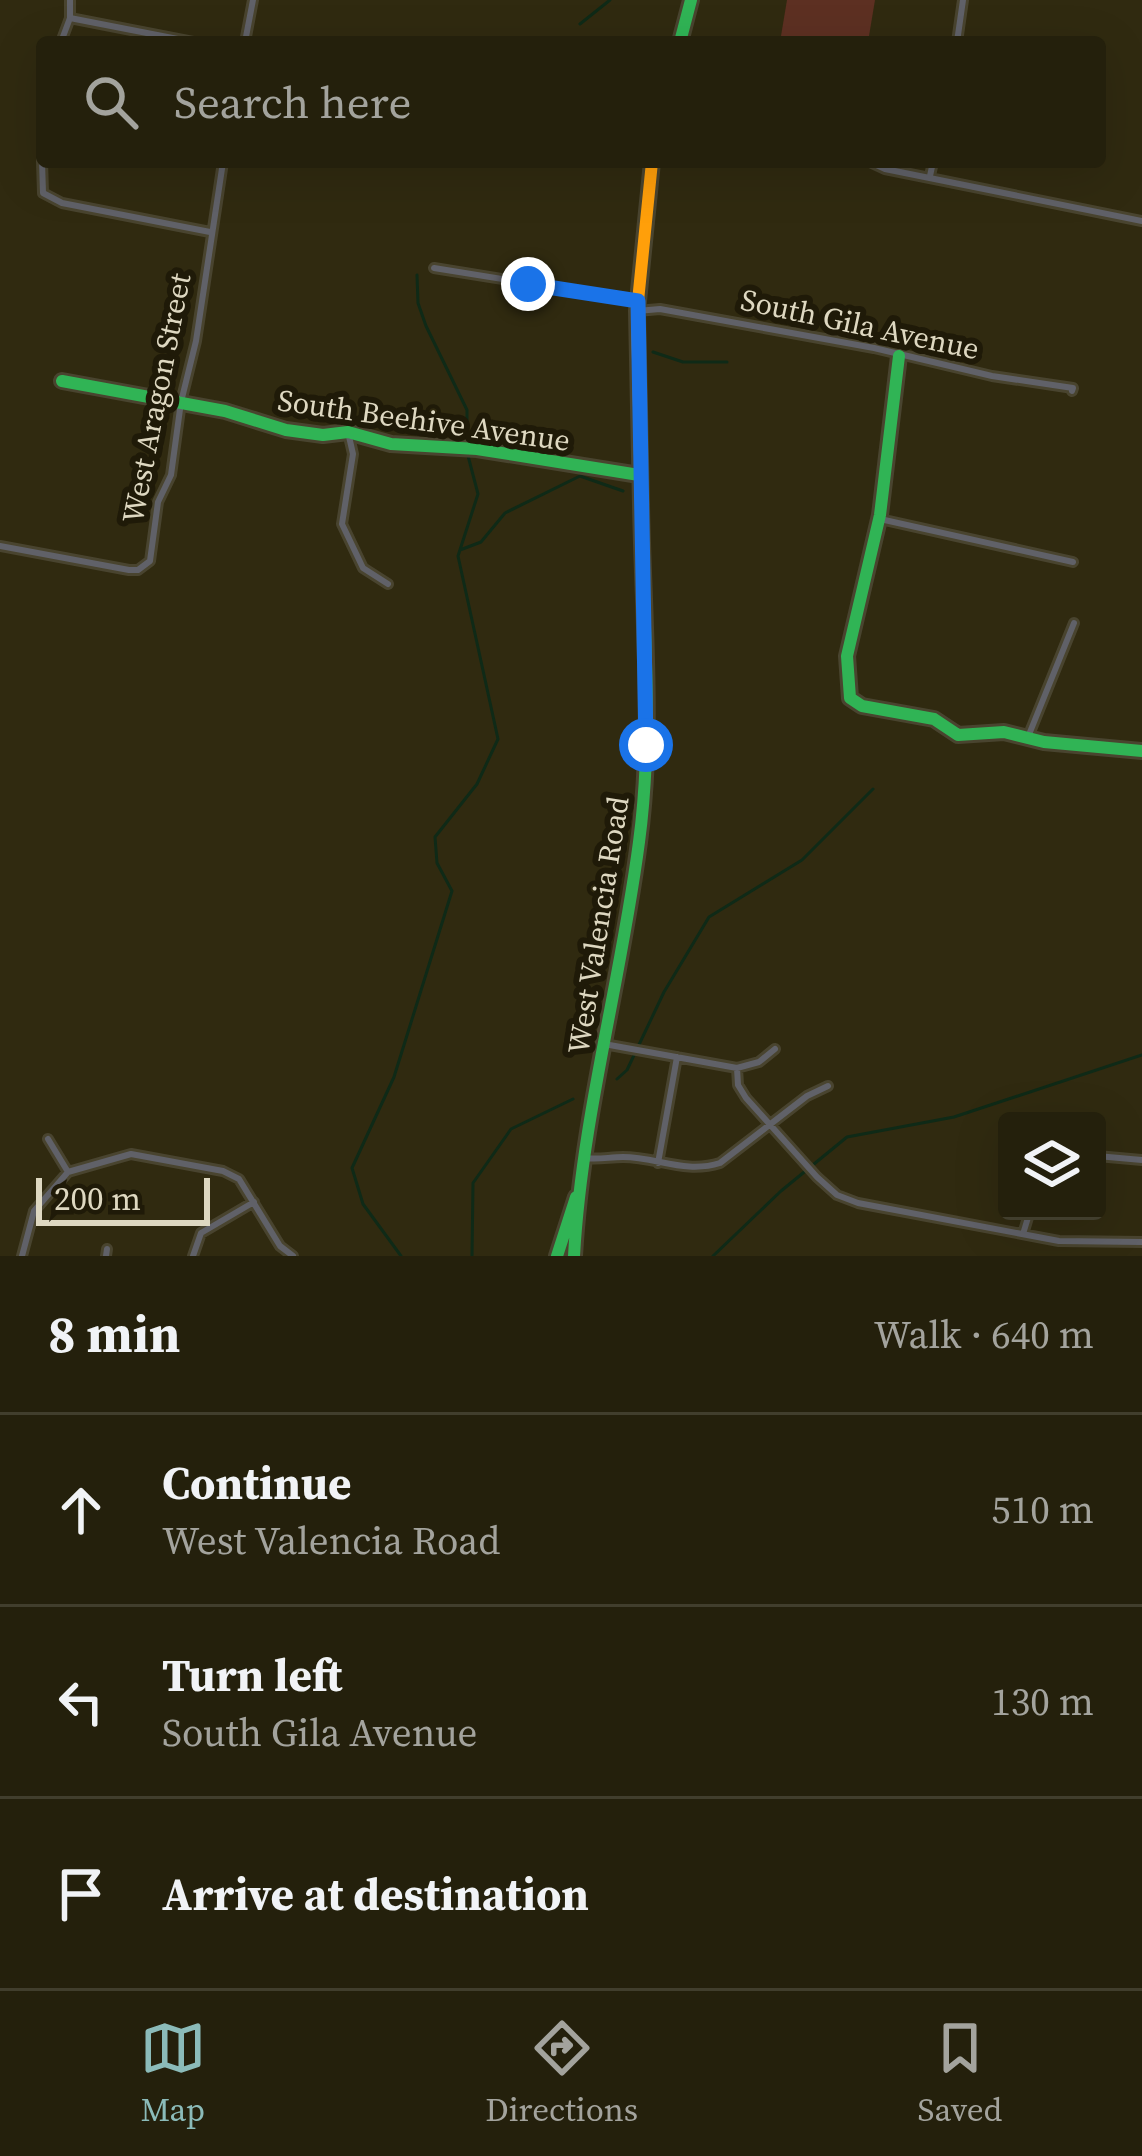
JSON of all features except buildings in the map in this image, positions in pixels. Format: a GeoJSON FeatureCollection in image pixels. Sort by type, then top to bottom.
{"type":"FeatureCollection","features":[{"type":"Feature","properties":{"kind":"street"},"geometry":{"type":"LineString","coordinates":[[63,36],[70,0]]}},
{"type":"Feature","properties":{"kind":"street"},"geometry":{"type":"LineString","coordinates":[[246,36],[253,0]]}},
{"type":"Feature","properties":{"kind":"street"},"geometry":{"type":"LineString","coordinates":[[682,36],[691,0]]}},
{"type":"Feature","properties":{"kind":"street"},"geometry":{"type":"LineString","coordinates":[[958,36],[963,0]]}},
{"type":"Feature","properties":{"kind":"street"},"geometry":{"type":"LineString","coordinates":[[70,18],[162,36]]}},
{"type":"Feature","properties":{"kind":"street"},"geometry":{"type":"LineString","coordinates":[[42,168],[43,193],[62,203],[210,232]]}},
{"type":"Feature","properties":{"kind":"street","name":"West Aragon Street"},"geometry":{"type":"LineString","coordinates":[[0,546],[129,570],[145,566],[153,554],[158,502],[171,475],[196,341],[222,168]]}},
{"type":"Feature","properties":{"kind":"street","name":"West Valencia Road"},"geometry":{"type":"LineString","coordinates":[[574,1256],[578,1190],[639,842],[646,768],[637,306],[651,168]]}},
{"type":"Feature","properties":{"kind":"street"},"geometry":{"type":"LineString","coordinates":[[884,168],[1142,221]]}},
{"type":"Feature","properties":{"kind":"street"},"geometry":{"type":"LineString","coordinates":[[930,176],[932,168]]}},
{"type":"Feature","properties":{"kind":"street"},"geometry":{"type":"LineString","coordinates":[[1121,232],[1124,218]]}},
{"type":"Feature","properties":{"kind":"street","name":"South Gila Avenue"},"geometry":{"type":"LineString","coordinates":[[434,268],[874,348],[1072,390]]}},
{"type":"Feature","properties":{"kind":"street"},"geometry":{"type":"LineString","coordinates":[[899,356],[880,519],[857,604],[846,678],[850,698],[862,706],[934,719],[958,735],[992,731],[1142,751]]}},
{"type":"Feature","properties":{"kind":"street","name":"South Beehive Avenue"},"geometry":{"type":"LineString","coordinates":[[62,381],[181,402],[286,430],[322,435],[349,432],[391,444],[477,449],[639,476]]}},
{"type":"Feature","properties":{"kind":"street"},"geometry":{"type":"LineString","coordinates":[[349,432],[353,454],[342,524],[364,568],[388,584]]}},
{"type":"Feature","properties":{"kind":"street"},"geometry":{"type":"LineString","coordinates":[[880,519],[1072,562]]}},
{"type":"Feature","properties":{"kind":"street"},"geometry":{"type":"LineString","coordinates":[[1028,737],[1074,623]]}},
{"type":"Feature","properties":{"kind":"street"},"geometry":{"type":"LineString","coordinates":[[604,1045],[737,1068],[759,1062],[775,1048]]}},
{"type":"Feature","properties":{"kind":"street"},"geometry":{"type":"LineString","coordinates":[[658,1163],[676,1057]]}},
{"type":"Feature","properties":{"kind":"street"},"geometry":{"type":"LineString","coordinates":[[737,1068],[738,1084],[746,1098],[838,1195],[858,1203],[1058,1241],[1142,1242]]}},
{"type":"Feature","properties":{"kind":"street"},"geometry":{"type":"LineString","coordinates":[[584,1157],[624,1157],[692,1168],[720,1163],[807,1096],[829,1086]]}},
{"type":"Feature","properties":{"kind":"street"},"geometry":{"type":"LineString","coordinates":[[48,1139],[68,1172]]}},
{"type":"Feature","properties":{"kind":"street"},"geometry":{"type":"LineString","coordinates":[[22,1256],[34,1211],[68,1172],[131,1154],[223,1171],[239,1179],[280,1246],[293,1256]]}},
{"type":"Feature","properties":{"kind":"street"},"geometry":{"type":"LineString","coordinates":[[1106,1157],[1142,1160]]}},
{"type":"Feature","properties":{"kind":"street","name":"West Valencia Road"},"geometry":{"type":"LineString","coordinates":[[557,1256],[578,1190]]}},
{"type":"Feature","properties":{"kind":"street"},"geometry":{"type":"LineString","coordinates":[[193,1256],[201,1233],[254,1202]]}},
{"type":"Feature","properties":{"kind":"street"},"geometry":{"type":"LineString","coordinates":[[1023,1234],[1027,1220]]}},
{"type":"Feature","properties":{"kind":"shaded area"},"geometry":{"type":"Polygon","coordinates":[[[787,0],[875,0],[869,36],[781,36],[787,0]]]}},
{"type":"Feature","properties":{"kind":"waterway"},"geometry":{"type":"LineString","coordinates":[[580,24],[610,0]]}},
{"type":"Feature","properties":{"kind":"waterway"},"geometry":{"type":"LineString","coordinates":[[417,275],[418,303],[426,326],[467,410],[467,442]]}},
{"type":"Feature","properties":{"kind":"waterway"},"geometry":{"type":"LineString","coordinates":[[653,352],[683,362],[727,362]]}},
{"type":"Feature","properties":{"kind":"waterway"},"geometry":{"type":"LineString","coordinates":[[401,1256],[363,1204],[352,1168],[394,1077],[452,891],[437,863],[435,837],[477,784],[498,739],[458,556],[478,494],[467,452]]}},
{"type":"Feature","properties":{"kind":"waterway"},"geometry":{"type":"LineString","coordinates":[[460,550],[481,542],[505,513],[580,476],[623,491]]}},
{"type":"Feature","properties":{"kind":"waterway"},"geometry":{"type":"LineString","coordinates":[[617,1079],[627,1070],[664,992],[709,917],[802,860],[873,789]]}},
{"type":"Feature","properties":{"kind":"waterway"},"geometry":{"type":"LineString","coordinates":[[713,1256],[847,1137],[954,1117],[1142,1055]]}},
{"type":"Feature","properties":{"kind":"waterway"},"geometry":{"type":"LineString","coordinates":[[472,1256],[473,1183],[511,1129],[573,1099]]}},
{"type":"Feature","properties":{"kind":"traffic: fast"},"geometry":{"type":"LineString","coordinates":[[682,36],[691,0]]}},
{"type":"Feature","properties":{"kind":"traffic: fast"},"geometry":{"type":"LineString","coordinates":[[899,356],[880,515],[847,656],[850,698],[862,706],[934,719],[958,735],[1004,732],[1044,742],[1142,751]]}},
{"type":"Feature","properties":{"kind":"traffic: fast"},"geometry":{"type":"LineString","coordinates":[[62,381],[225,411],[286,430],[323,435],[348,432],[391,444],[477,449],[639,475]]}},
{"type":"Feature","properties":{"kind":"traffic: fast"},"geometry":{"type":"LineString","coordinates":[[574,1256],[585,1152],[643,800],[647,716],[641,505]]}},
{"type":"Feature","properties":{"kind":"traffic: fast"},"geometry":{"type":"LineString","coordinates":[[557,1256],[576,1197]]}},
{"type":"Feature","properties":{"kind":"traffic: slow"},"geometry":{"type":"LineString","coordinates":[[641,505],[637,311],[651,168]]}},
{"type":"Feature","properties":{"kind":"route"},"geometry":{"type":"LineString","coordinates":[[528,284],[638,301],[646,745]]}}]}
